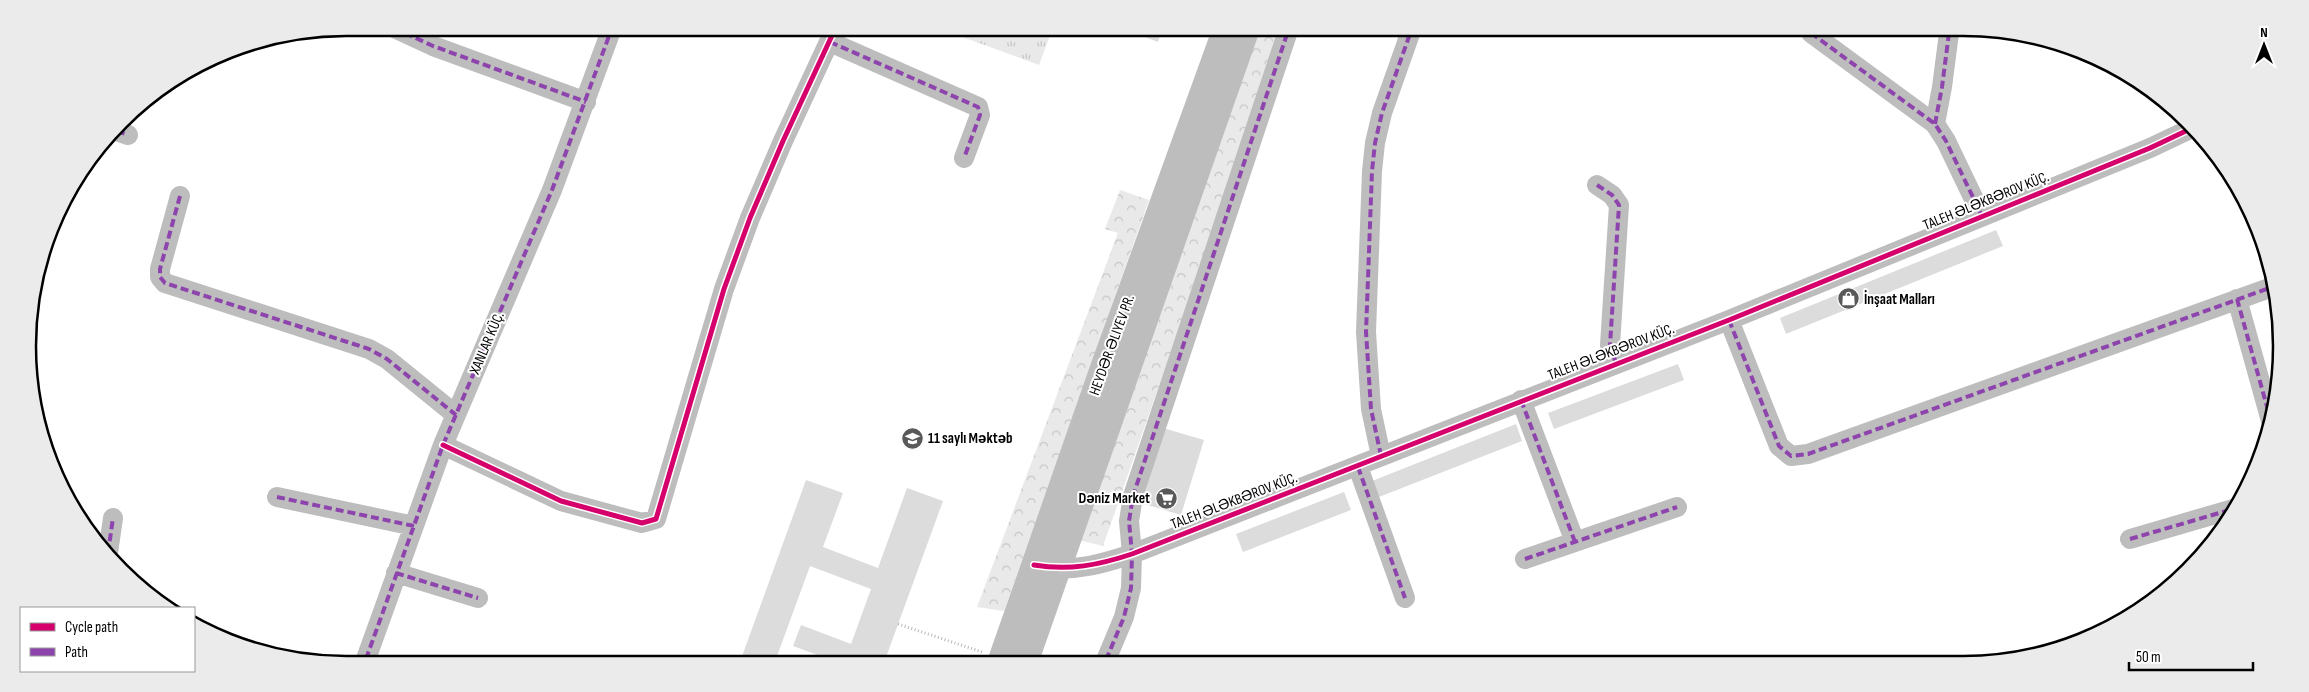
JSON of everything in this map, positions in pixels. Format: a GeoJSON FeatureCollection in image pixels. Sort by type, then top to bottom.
{"type":"FeatureCollection","features":[{"type":"Feature","properties":{"kind":"main road","name":"HEYDƏR ƏLIYEV PR."},"geometry":{"type":"LineString","coordinates":[[1046,567],[1103,368],[1223,36]]}},
{"type":"Feature","properties":{"kind":"main road","name":"HEYDƏR ƏLIYEV PR."},"geometry":{"type":"LineString","coordinates":[[1011,656],[1046,567],[1244,36]]}},
{"type":"Feature","properties":{"kind":"street"},"geometry":{"type":"LineString","coordinates":[[412,36],[586,102]]}},
{"type":"Feature","properties":{"kind":"street","name":"XANLAR KÜÇ."},"geometry":{"type":"LineString","coordinates":[[367,656],[443,445],[552,190],[609,36]]}},
{"type":"Feature","properties":{"kind":"street"},"geometry":{"type":"LineString","coordinates":[[443,445],[561,501],[642,523],[656,519],[724,289],[783,141],[833,36],[978,107],[980,115],[964,158]]}},
{"type":"Feature","properties":{"kind":"street"},"geometry":{"type":"LineString","coordinates":[[1108,656],[1124,617],[1131,588],[1132,554],[1129,521],[1134,496],[1286,36]]}},
{"type":"Feature","properties":{"kind":"street"},"geometry":{"type":"LineString","coordinates":[[1381,456],[1371,409],[1366,332],[1372,172],[1382,113],[1409,36]]}},
{"type":"Feature","properties":{"kind":"street"},"geometry":{"type":"LineString","coordinates":[[1815,36],[1935,124],[1946,141],[1982,216]]}},
{"type":"Feature","properties":{"kind":"street"},"geometry":{"type":"LineString","coordinates":[[1935,124],[1949,36]]}},
{"type":"Feature","properties":{"kind":"street","name":"TALEH ƏLƏKBƏROV KÜÇ."},"geometry":{"type":"LineString","coordinates":[[1046,567],[1084,567],[1132,554],[1729,320],[2150,148],[2186,131]]}},
{"type":"Feature","properties":{"kind":"street"},"geometry":{"type":"LineString","coordinates":[[1597,185],[1612,195],[1620,205],[1610,345],[1616,363]]}},
{"type":"Feature","properties":{"kind":"street"},"geometry":{"type":"LineString","coordinates":[[180,196],[160,269],[160,277],[165,283],[369,349],[387,359],[456,415]]}},
{"type":"Feature","properties":{"kind":"street"},"geometry":{"type":"LineString","coordinates":[[1729,320],[1779,446],[1791,456],[1808,454],[2267,289]]}},
{"type":"Feature","properties":{"kind":"street"},"geometry":{"type":"LineString","coordinates":[[2237,299],[2267,406]]}},
{"type":"Feature","properties":{"kind":"street"},"geometry":{"type":"LineString","coordinates":[[1521,400],[1575,542]]}},
{"type":"Feature","properties":{"kind":"street"},"geometry":{"type":"LineString","coordinates":[[1358,467],[1406,598]]}},
{"type":"Feature","properties":{"kind":"street"},"geometry":{"type":"LineString","coordinates":[[277,497],[414,526]]}},
{"type":"Feature","properties":{"kind":"street"},"geometry":{"type":"LineString","coordinates":[[1525,560],[1677,507]]}},
{"type":"Feature","properties":{"kind":"street"},"geometry":{"type":"LineString","coordinates":[[2130,539],[2225,511]]}},
{"type":"Feature","properties":{"kind":"street"},"geometry":{"type":"LineString","coordinates":[[109,545],[113,518]]}},
{"type":"Feature","properties":{"kind":"street"},"geometry":{"type":"LineString","coordinates":[[396,573],[478,598]]}},
{"type":"Feature","properties":{"kind":"path"},"geometry":{"type":"LineString","coordinates":[[898,624],[997,656]]}},
{"type":"Feature","properties":{"kind":"green space"},"geometry":{"type":"Polygon","coordinates":[[[959,36],[1050,36],[1039,65],[959,36]]]}},
{"type":"Feature","properties":{"kind":"green space"},"geometry":{"type":"Polygon","coordinates":[[[1253,36],[1281,36],[1103,546],[1074,539],[1253,36]]]}},
{"type":"Feature","properties":{"kind":"green space"},"geometry":{"type":"Polygon","coordinates":[[[1120,190],[1149,200],[1004,611],[977,607],[1118,233],[1105,229],[1120,190]]]}},
{"type":"Feature","properties":{"kind":"building"},"geometry":{"type":"Polygon","coordinates":[[[1142,36],[1160,36],[1158,42],[1142,36]]]}},
{"type":"Feature","properties":{"kind":"building"},"geometry":{"type":"Polygon","coordinates":[[[1996,230],[2003,246],[1786,334],[1780,318],[1996,230]]]}},
{"type":"Feature","properties":{"kind":"building"},"geometry":{"type":"Polygon","coordinates":[[[1678,364],[1684,380],[1554,429],[1548,413],[1678,364]]]}},
{"type":"Feature","properties":{"kind":"building"},"geometry":{"type":"Polygon","coordinates":[[[1516,424],[1522,441],[1379,497],[1372,481],[1516,424]]]}},
{"type":"Feature","properties":{"kind":"building"},"geometry":{"type":"Polygon","coordinates":[[[1163,428],[1204,440],[1181,515],[1141,503],[1163,428]]]}},
{"type":"Feature","properties":{"kind":"building"},"geometry":{"type":"Polygon","coordinates":[[[806,480],[843,493],[823,547],[878,568],[907,488],[943,501],[886,656],[820,656],[793,646],[801,625],[851,644],[871,589],[810,566],[777,656],[742,656],[806,480]]]}},
{"type":"Feature","properties":{"kind":"building"},"geometry":{"type":"Polygon","coordinates":[[[1344,492],[1351,510],[1243,552],[1236,534],[1344,492]]]}},
{"type":"Feature","properties":{"kind":"marked path"},"geometry":{"type":"LineString","coordinates":[[411,36],[433,46],[586,102]]}},
{"type":"Feature","properties":{"kind":"marked path"},"geometry":{"type":"LineString","coordinates":[[367,656],[443,445],[552,190],[609,36]]}},
{"type":"Feature","properties":{"kind":"marked path"},"geometry":{"type":"LineString","coordinates":[[1108,656],[1124,617],[1131,588],[1132,554],[1129,521],[1133,496],[1286,36]]}},
{"type":"Feature","properties":{"kind":"marked path"},"geometry":{"type":"LineString","coordinates":[[1381,456],[1371,409],[1366,332],[1372,171],[1375,143],[1382,113],[1409,36]]}},
{"type":"Feature","properties":{"kind":"marked path"},"geometry":{"type":"LineString","coordinates":[[1815,36],[1935,124],[1946,141],[1982,216]]}},
{"type":"Feature","properties":{"kind":"marked path"},"geometry":{"type":"LineString","coordinates":[[1935,124],[1949,36]]}},
{"type":"Feature","properties":{"kind":"marked path"},"geometry":{"type":"LineString","coordinates":[[830,42],[978,107],[980,115],[964,158]]}},
{"type":"Feature","properties":{"kind":"marked path"},"geometry":{"type":"LineString","coordinates":[[122,133],[128,135]]}},
{"type":"Feature","properties":{"kind":"marked path"},"geometry":{"type":"LineString","coordinates":[[1597,185],[1612,195],[1619,205],[1610,345],[1616,363]]}},
{"type":"Feature","properties":{"kind":"marked path"},"geometry":{"type":"LineString","coordinates":[[180,196],[160,269],[160,277],[165,283],[369,349],[387,359],[456,415]]}},
{"type":"Feature","properties":{"kind":"marked path"},"geometry":{"type":"LineString","coordinates":[[1729,320],[1779,446],[1791,456],[1808,454],[2267,289]]}},
{"type":"Feature","properties":{"kind":"marked path"},"geometry":{"type":"LineString","coordinates":[[2237,299],[2267,406]]}},
{"type":"Feature","properties":{"kind":"marked path"},"geometry":{"type":"LineString","coordinates":[[1521,400],[1575,542]]}},
{"type":"Feature","properties":{"kind":"marked path"},"geometry":{"type":"LineString","coordinates":[[1358,467],[1405,598]]}},
{"type":"Feature","properties":{"kind":"marked path"},"geometry":{"type":"LineString","coordinates":[[277,497],[414,526]]}},
{"type":"Feature","properties":{"kind":"marked path"},"geometry":{"type":"LineString","coordinates":[[1525,559],[1677,507]]}},
{"type":"Feature","properties":{"kind":"marked path"},"geometry":{"type":"LineString","coordinates":[[2130,539],[2225,511]]}},
{"type":"Feature","properties":{"kind":"marked path"},"geometry":{"type":"LineString","coordinates":[[109,545],[113,518]]}},
{"type":"Feature","properties":{"kind":"marked path"},"geometry":{"type":"LineString","coordinates":[[396,573],[478,598]]}},
{"type":"Feature","properties":{"kind":"cycle path"},"geometry":{"type":"LineString","coordinates":[[443,445],[561,501],[642,523],[656,519],[724,289],[750,218],[832,36]]}},
{"type":"Feature","properties":{"kind":"cycle path"},"geometry":{"type":"LineString","coordinates":[[1034,565],[1047,567],[1084,566],[1132,554],[1729,320],[2150,148],[2186,131]]}},
{"type":"Feature","properties":{"kind":"place","name":"İnşaat Malları"},"geometry":{"type":"Point","coordinates":[1848,299]}},
{"type":"Feature","properties":{"kind":"place","name":"11 saylı Məktəb"},"geometry":{"type":"Point","coordinates":[912,438]}},
{"type":"Feature","properties":{"kind":"place","name":"Dəniz Market"},"geometry":{"type":"Point","coordinates":[1166,498]}}]}
